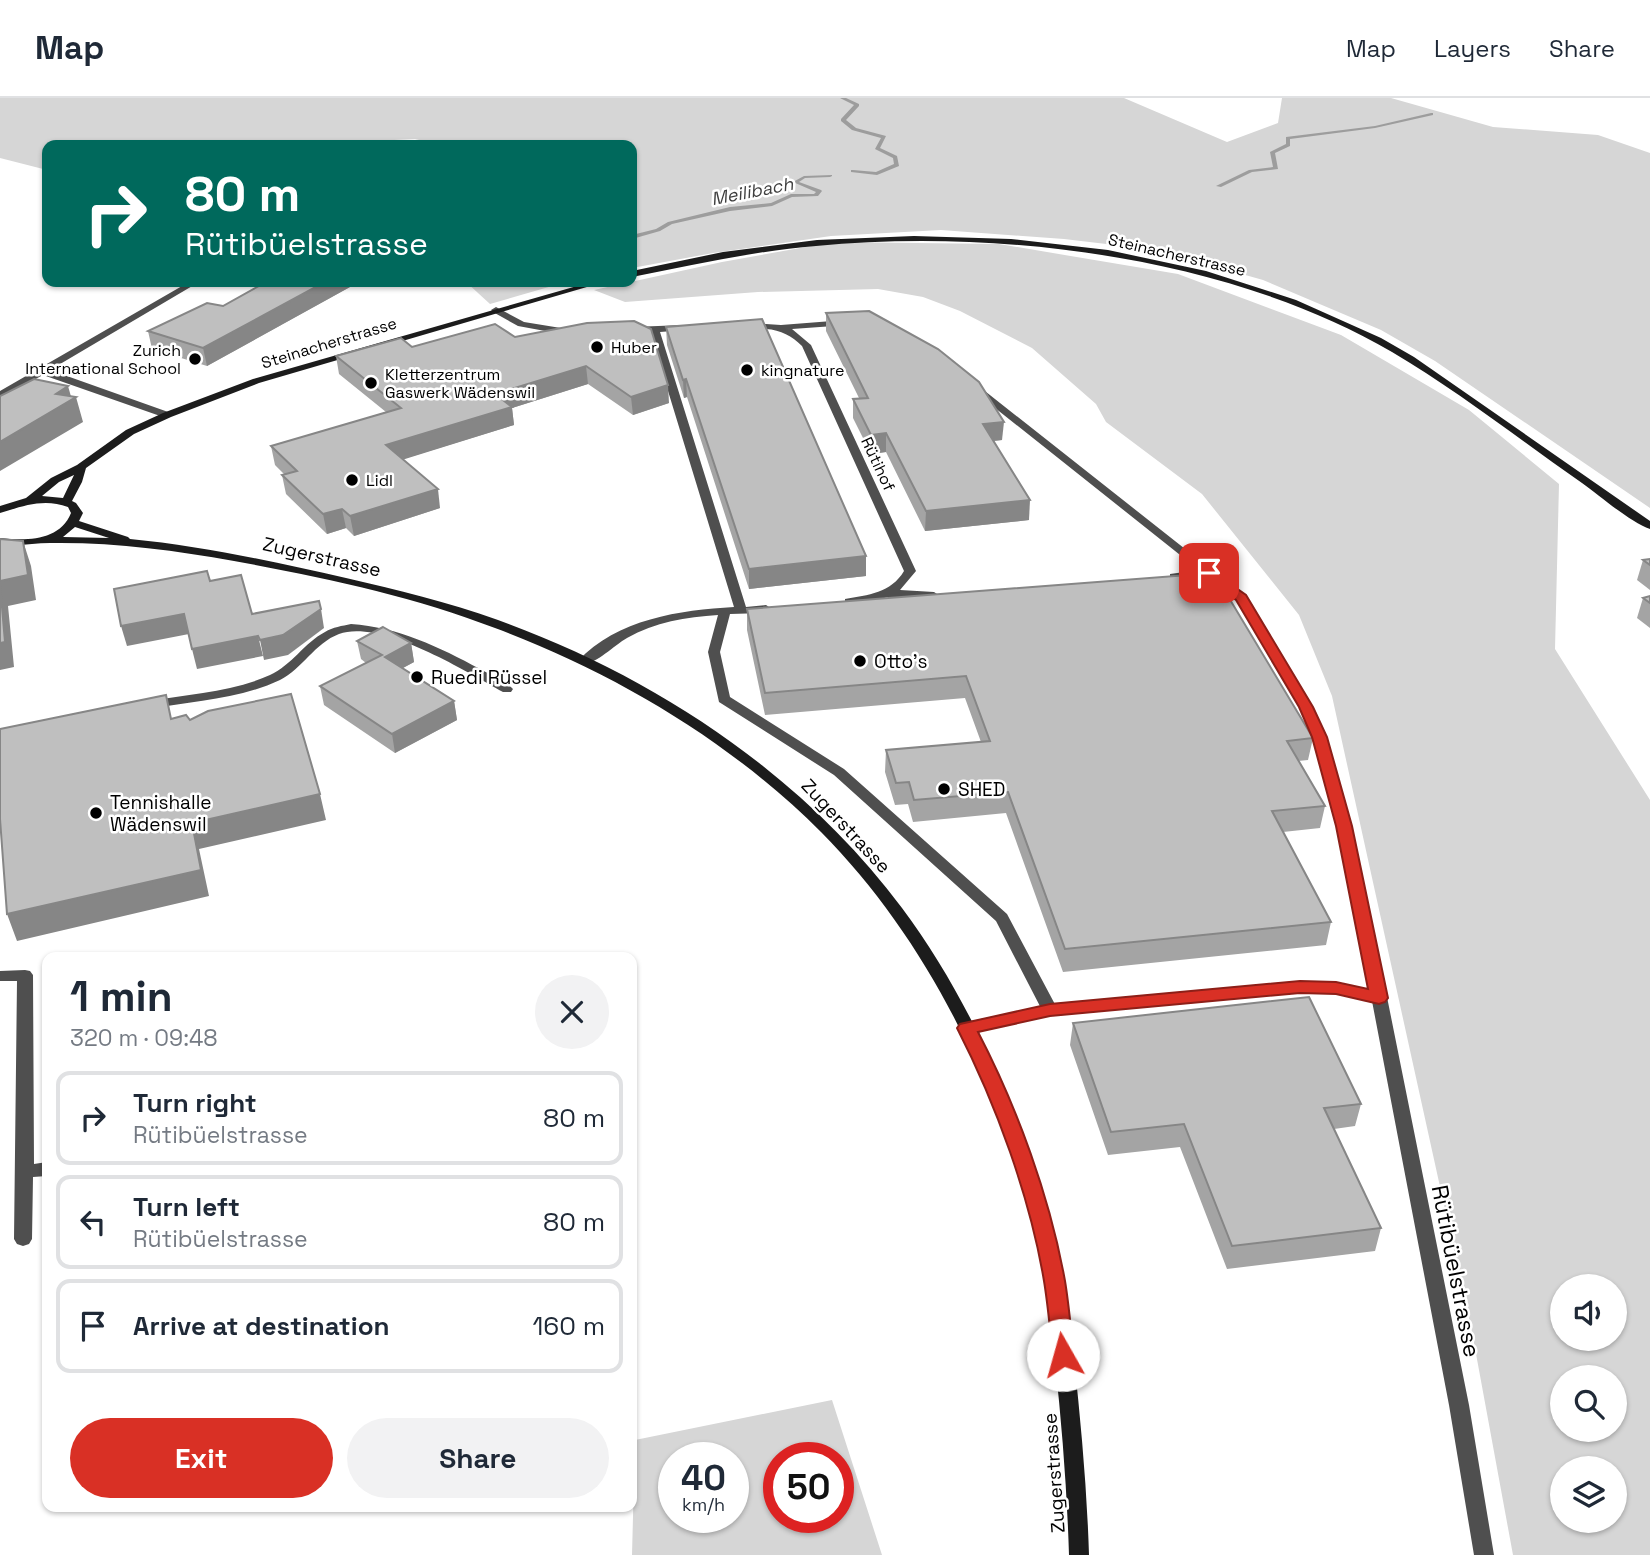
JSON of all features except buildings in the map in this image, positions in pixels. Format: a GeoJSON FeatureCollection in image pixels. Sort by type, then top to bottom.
{"type":"FeatureCollection","features":[{"type":"Feature","properties":{"kind":"street","name":"Steinacherstrasse"},"geometry":{"type":"LineString","coordinates":[[637,273],[714,254],[764,247],[895,238],[1049,246],[1177,268],[1286,300],[1379,341],[1442,379],[1650,526]]}},
{"type":"Feature","properties":{"kind":"street"},"geometry":{"type":"LineString","coordinates":[[0,395],[186,287]]}},
{"type":"Feature","properties":{"kind":"street","name":"Steinacherstrasse"},"geometry":{"type":"LineString","coordinates":[[30,500],[55,480],[81,467],[130,432],[167,415],[256,381],[581,287]]}},
{"type":"Feature","properties":{"kind":"street"},"geometry":{"type":"LineString","coordinates":[[496,310],[520,324],[542,330],[584,332]]}},
{"type":"Feature","properties":{"kind":"street"},"geometry":{"type":"LineString","coordinates":[[730,327],[855,323]]}},
{"type":"Feature","properties":{"kind":"street","name":"Rütihof"},"geometry":{"type":"LineString","coordinates":[[784,327],[796,334],[806,345],[910,570],[905,582],[888,593]]}},
{"type":"Feature","properties":{"kind":"street"},"geometry":{"type":"LineString","coordinates":[[619,331],[692,328]]}},
{"type":"Feature","properties":{"kind":"street"},"geometry":{"type":"LineString","coordinates":[[654,329],[741,611]]}},
{"type":"Feature","properties":{"kind":"street"},"geometry":{"type":"LineString","coordinates":[[42,371],[167,415]]}},
{"type":"Feature","properties":{"kind":"street","name":"Rütibüelstrasse"},"geometry":{"type":"LineString","coordinates":[[959,375],[1241,597],[1306,707],[1320,737],[1344,826],[1379,998],[1459,1405],[1483,1555]]}},
{"type":"Feature","properties":{"kind":"street"},"geometry":{"type":"LineString","coordinates":[[66,502],[77,482],[81,467]]}},
{"type":"Feature","properties":{"kind":"street"},"geometry":{"type":"LineString","coordinates":[[0,510],[30,500],[50,499],[66,502],[76,509],[74,523],[45,539]]}},
{"type":"Feature","properties":{"kind":"street","name":"Zugerstrasse"},"geometry":{"type":"LineString","coordinates":[[74,523],[131,542]]}},
{"type":"Feature","properties":{"kind":"street","name":"Zugerstrasse"},"geometry":{"type":"LineString","coordinates":[[0,541],[18,543],[45,539],[131,542],[270,564],[393,593],[495,623],[584,661],[680,715],[784,789],[856,861],[877,886],[933,968],[990,1074],[1007,1117],[1029,1180],[1054,1279],[1069,1406],[1079,1555]]}},
{"type":"Feature","properties":{"kind":"street"},"geometry":{"type":"LineString","coordinates":[[1168,576],[1209,573]]}},
{"type":"Feature","properties":{"kind":"street"},"geometry":{"type":"LineString","coordinates":[[835,604],[861,601],[888,593],[921,597],[948,595]]}},
{"type":"Feature","properties":{"kind":"street"},"geometry":{"type":"LineString","coordinates":[[584,661],[635,629],[653,622],[683,616],[781,608]]}},
{"type":"Feature","properties":{"kind":"street"},"geometry":{"type":"LineString","coordinates":[[724,612],[714,652],[724,699],[839,772],[1002,918],[1050,1010]]}},
{"type":"Feature","properties":{"kind":"street"},"geometry":{"type":"LineString","coordinates":[[142,707],[275,678],[333,632],[354,628],[412,640],[507,689]]}},
{"type":"Feature","properties":{"kind":"street"},"geometry":{"type":"LineString","coordinates":[[0,976],[25,975],[23,1239]]}},
{"type":"Feature","properties":{"kind":"street"},"geometry":{"type":"LineString","coordinates":[[967,1028],[1050,1010],[1300,987],[1336,988],[1379,998]]}},
{"type":"Feature","properties":{"kind":"street"},"geometry":{"type":"LineString","coordinates":[[25,1171],[42,1170]]}},
{"type":"Feature","properties":{"kind":"shaded area"},"geometry":{"type":"Polygon","coordinates":[[[0,98],[1124,98],[1227,142],[1278,123],[1282,98],[1391,98],[1493,127],[1598,135],[1650,153],[1650,508],[1435,361],[1381,330],[1263,280],[1157,250],[1064,239],[941,230],[831,236],[637,267],[637,140],[42,140],[42,169],[0,158],[0,98]]]}},
{"type":"Feature","properties":{"kind":"shaded area"},"geometry":{"type":"Polygon","coordinates":[[[834,242],[999,244],[1178,274],[1341,335],[1469,410],[1559,484],[1555,649],[1650,800],[1650,1555],[1513,1555],[1472,1332],[1332,696],[1299,615],[1202,494],[1106,422],[1096,404],[1032,348],[960,311],[923,297],[878,289],[758,292],[625,302],[594,290],[637,287],[637,281],[834,242]]]}},
{"type":"Feature","properties":{"kind":"shaded area"},"geometry":{"type":"Polygon","coordinates":[[[471,287],[549,287],[490,304],[471,287]]]}},
{"type":"Feature","properties":{"kind":"shaded area"},"geometry":{"type":"Polygon","coordinates":[[[832,1400],[846,1442],[763,1442],[763,1533],[854,1533],[854,1468],[882,1555],[632,1555],[633,1512],[637,1512],[637,1440],[832,1400]]]}},
{"type":"Feature","properties":{"kind":"waterway","name":"Meilibach"},"geometry":{"type":"LineString","coordinates":[[842,98],[857,105],[843,120],[854,129],[884,137],[877,149],[895,157],[897,165],[877,174],[853,171]]}},
{"type":"Feature","properties":{"kind":"waterway"},"geometry":{"type":"LineString","coordinates":[[1219,186],[1251,171],[1276,168],[1272,152],[1288,145],[1288,138],[1375,127],[1431,114]]}},
{"type":"Feature","properties":{"kind":"waterway","name":"Meilibach"},"geometry":{"type":"LineString","coordinates":[[637,236],[658,230],[670,223],[730,209],[772,204],[791,196],[816,195],[819,191],[795,182],[804,177],[830,176]]}},
{"type":"Feature","properties":{"kind":"place","name":"Huber"},"geometry":{"type":"Point","coordinates":[597,347]}},
{"type":"Feature","properties":{"kind":"place","name":"Zurich International School"},"geometry":{"type":"Point","coordinates":[195,359]}},
{"type":"Feature","properties":{"kind":"place","name":"kingnature"},"geometry":{"type":"Point","coordinates":[747,370]}},
{"type":"Feature","properties":{"kind":"place","name":"Kletterzentrum Gaswerk Wädenswil"},"geometry":{"type":"Point","coordinates":[371,383]}},
{"type":"Feature","properties":{"kind":"place","name":"Lidl"},"geometry":{"type":"Point","coordinates":[352,480]}},
{"type":"Feature","properties":{"kind":"place","name":"Otto's"},"geometry":{"type":"Point","coordinates":[860,661]}},
{"type":"Feature","properties":{"kind":"place","name":"Ruedi Rüssel"},"geometry":{"type":"Point","coordinates":[417,677]}},
{"type":"Feature","properties":{"kind":"place","name":"SHED"},"geometry":{"type":"Point","coordinates":[944,789]}},
{"type":"Feature","properties":{"kind":"place","name":"Tennishalle Wädenswil"},"geometry":{"type":"Point","coordinates":[96,813]}},
{"type":"Feature","properties":{"kind":"route"},"geometry":{"type":"LineString","coordinates":[[1063,1355],[1054,1279],[1029,1180],[990,1074],[967,1028],[1050,1010],[1300,987],[1336,988],[1379,998],[1344,826],[1320,737],[1306,707],[1241,597],[1209,573]]}}]}
